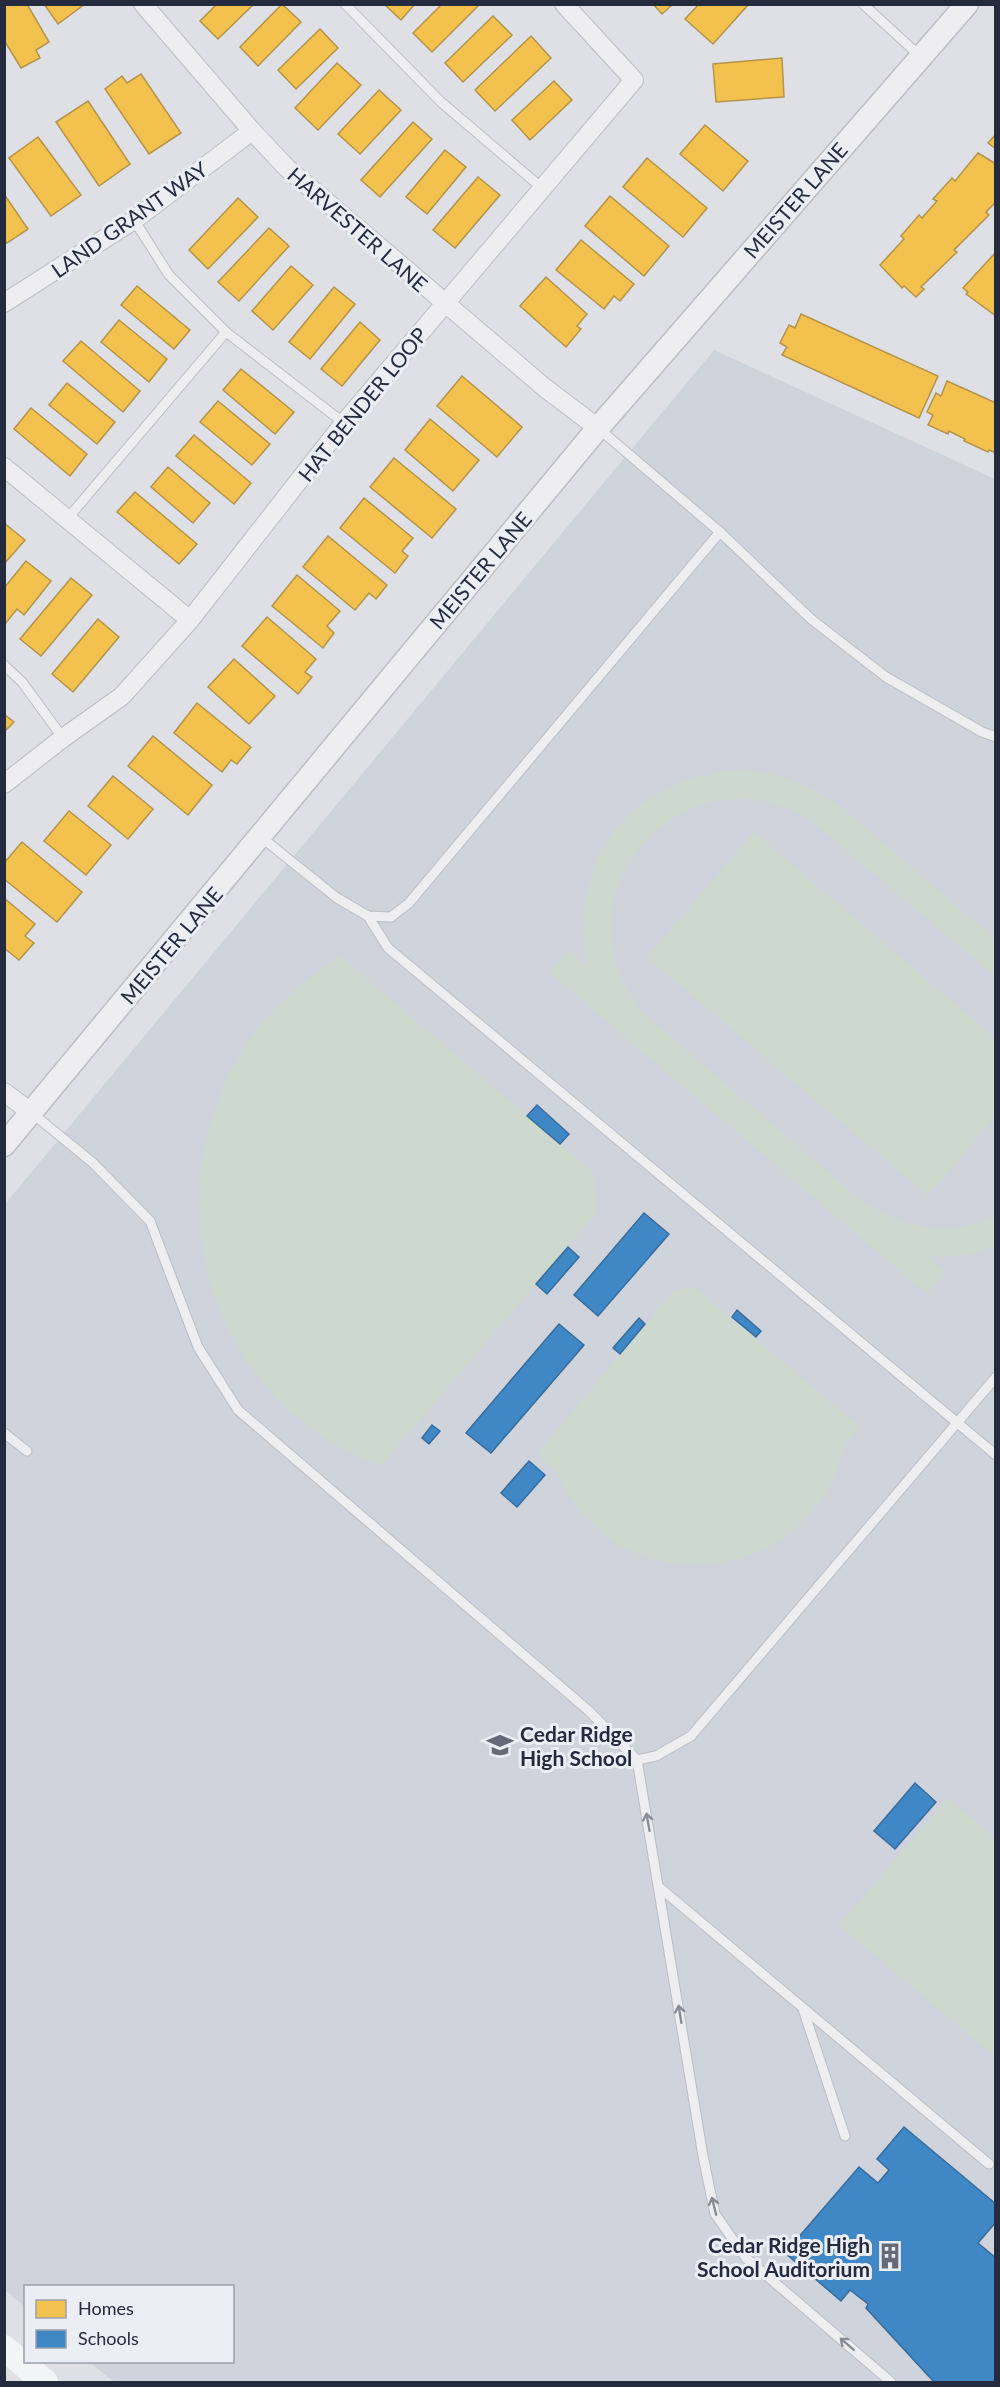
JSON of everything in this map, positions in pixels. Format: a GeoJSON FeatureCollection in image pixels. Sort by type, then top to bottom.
{"type":"FeatureCollection","features":[{"type":"Feature","properties":{"kind":"main road"},"geometry":{"type":"LineString","coordinates":[[4,2348],[45,2382]]}},
{"type":"Feature","properties":{"kind":"street","name":"HARVESTER LANE"},"geometry":{"type":"LineString","coordinates":[[143,4],[252,131],[287,168],[545,388],[598,428]]}},
{"type":"Feature","properties":{"kind":"street","name":"HAT BENDER LOOP"},"geometry":{"type":"LineString","coordinates":[[4,784],[122,696],[190,620],[344,423],[634,80],[564,4]]}},
{"type":"Feature","properties":{"kind":"street","name":"MEISTER LANE"},"geometry":{"type":"LineString","coordinates":[[4,1145],[598,428],[967,4]]}},
{"type":"Feature","properties":{"kind":"street","name":"LAND GRANT WAY"},"geometry":{"type":"LineString","coordinates":[[4,303],[134,220],[252,131]]}},
{"type":"Feature","properties":{"kind":"street"},"geometry":{"type":"LineString","coordinates":[[4,467],[190,620]]}},
{"type":"Feature","properties":{"kind":"street"},"geometry":{"type":"LineString","coordinates":[[4,1092],[32,1113]]}},
{"type":"Feature","properties":{"kind":"lane"},"geometry":{"type":"LineString","coordinates":[[345,4],[441,102],[542,188]]}},
{"type":"Feature","properties":{"kind":"lane"},"geometry":{"type":"LineString","coordinates":[[864,4],[921,57]]}},
{"type":"Feature","properties":{"kind":"lane"},"geometry":{"type":"LineString","coordinates":[[134,220],[169,275],[226,332],[344,423]]}},
{"type":"Feature","properties":{"kind":"lane"},"geometry":{"type":"LineString","coordinates":[[68,518],[226,332]]}},
{"type":"Feature","properties":{"kind":"lane"},"geometry":{"type":"LineString","coordinates":[[598,428],[720,532],[811,619],[886,677],[982,732],[996,737]]}},
{"type":"Feature","properties":{"kind":"lane"},"geometry":{"type":"LineString","coordinates":[[261,836],[337,898],[368,916],[391,917],[409,903],[720,532]]}},
{"type":"Feature","properties":{"kind":"lane"},"geometry":{"type":"LineString","coordinates":[[4,665],[22,682],[63,738]]}},
{"type":"Feature","properties":{"kind":"lane"},"geometry":{"type":"LineString","coordinates":[[368,916],[388,948],[996,1455]]}},
{"type":"Feature","properties":{"kind":"lane"},"geometry":{"type":"LineString","coordinates":[[32,1113],[93,1163],[150,1221],[198,1347],[238,1410],[589,1711],[637,1760],[703,2156],[715,2214],[746,2258],[891,2382]]}},
{"type":"Feature","properties":{"kind":"lane"},"geometry":{"type":"LineString","coordinates":[[637,1760],[656,1756],[691,1736],[996,1377]]}},
{"type":"Feature","properties":{"kind":"lane"},"geometry":{"type":"LineString","coordinates":[[4,1433],[27,1451]]}},
{"type":"Feature","properties":{"kind":"lane"},"geometry":{"type":"LineString","coordinates":[[659,1887],[989,2164]]}},
{"type":"Feature","properties":{"kind":"lane"},"geometry":{"type":"LineString","coordinates":[[802,2007],[845,2136]]}},
{"type":"Feature","properties":{"kind":"shaded area","name":"Cedar Ridge High School"},"geometry":{"type":"Polygon","coordinates":[[[714,350],[995,479],[995,2382],[114,2382],[90,2363],[234,2363],[234,2285],[24,2285],[24,2306],[5,2290],[5,1204],[714,350]]]}},
{"type":"Feature","properties":{"kind":"shaded area"},"geometry":{"type":"Polygon","coordinates":[[[728,770],[775,775],[789,779],[829,799],[843,808],[995,939],[995,976],[808,818],[780,806],[751,799],[730,799],[702,805],[677,816],[655,832],[636,853],[622,876],[614,903],[611,930],[615,959],[626,986],[641,1011],[857,1197],[889,1216],[924,1226],[960,1227],[995,1216],[995,1248],[970,1254],[928,1257],[946,1273],[927,1294],[549,972],[568,951],[587,966],[584,928],[587,893],[596,862],[612,835],[633,812],[660,793],[691,779],[728,770]]]}},
{"type":"Feature","properties":{"kind":"shaded area"},"geometry":{"type":"Polygon","coordinates":[[[754,832],[995,1038],[995,1117],[928,1196],[647,957],[754,832]]]}},
{"type":"Feature","properties":{"kind":"shaded area"},"geometry":{"type":"Polygon","coordinates":[[[340,956],[594,1173],[596,1213],[381,1466],[324,1437],[276,1398],[240,1351],[215,1298],[201,1240],[200,1180],[211,1120],[236,1061],[257,1030],[282,1002],[340,956]]]}},
{"type":"Feature","properties":{"kind":"shaded area"},"geometry":{"type":"Polygon","coordinates":[[[695,1288],[860,1427],[845,1446],[828,1490],[796,1528],[771,1546],[749,1556],[725,1562],[700,1564],[675,1563],[651,1558],[628,1550],[608,1537],[579,1509],[554,1469],[537,1454],[674,1290],[695,1288]]]}},
{"type":"Feature","properties":{"kind":"shaded area"},"geometry":{"type":"Polygon","coordinates":[[[948,1798],[995,1838],[995,2057],[839,1925],[948,1798]]]}},
{"type":"Feature","properties":{"kind":"building: Homes"},"geometry":{"type":"Polygon","coordinates":[[[4,4],[27,4],[49,42],[36,50],[40,58],[21,68],[4,40],[4,4]]]}},
{"type":"Feature","properties":{"kind":"building: Homes"},"geometry":{"type":"Polygon","coordinates":[[[44,4],[85,4],[58,24],[44,4]]]}},
{"type":"Feature","properties":{"kind":"building: Homes"},"geometry":{"type":"Polygon","coordinates":[[[217,4],[254,4],[218,39],[200,21],[217,4]]]}},
{"type":"Feature","properties":{"kind":"building: Homes"},"geometry":{"type":"Polygon","coordinates":[[[282,4],[301,22],[258,66],[240,47],[282,4]]]}},
{"type":"Feature","properties":{"kind":"building: Homes"},"geometry":{"type":"Polygon","coordinates":[[[384,4],[415,4],[401,20],[384,4]]]}},
{"type":"Feature","properties":{"kind":"building: Homes"},"geometry":{"type":"Polygon","coordinates":[[[442,4],[480,4],[432,52],[413,33],[442,4]]]}},
{"type":"Feature","properties":{"kind":"building: Homes"},"geometry":{"type":"Polygon","coordinates":[[[653,4],[673,4],[662,14],[653,4]]]}},
{"type":"Feature","properties":{"kind":"building: Homes"},"geometry":{"type":"Polygon","coordinates":[[[699,4],[749,4],[713,44],[685,19],[699,4]]]}},
{"type":"Feature","properties":{"kind":"building: Homes"},"geometry":{"type":"Polygon","coordinates":[[[493,16],[512,35],[463,82],[445,63],[493,16]]]}},
{"type":"Feature","properties":{"kind":"building: Homes"},"geometry":{"type":"Polygon","coordinates":[[[320,29],[338,48],[296,89],[278,70],[320,29]]]}},
{"type":"Feature","properties":{"kind":"building: Homes"},"geometry":{"type":"Polygon","coordinates":[[[531,36],[551,58],[495,111],[475,90],[531,36]]]}},
{"type":"Feature","properties":{"kind":"building: Homes"},"geometry":{"type":"Polygon","coordinates":[[[782,58],[784,97],[716,102],[713,64],[782,58]]]}},
{"type":"Feature","properties":{"kind":"building: Homes"},"geometry":{"type":"Polygon","coordinates":[[[337,63],[361,85],[318,130],[295,108],[337,63]]]}},
{"type":"Feature","properties":{"kind":"building: Homes"},"geometry":{"type":"Polygon","coordinates":[[[141,74],[181,133],[149,154],[105,89],[122,76],[127,83],[141,74]]]}},
{"type":"Feature","properties":{"kind":"building: Homes"},"geometry":{"type":"Polygon","coordinates":[[[554,81],[572,100],[530,140],[512,120],[554,81]]]}},
{"type":"Feature","properties":{"kind":"building: Homes"},"geometry":{"type":"Polygon","coordinates":[[[379,90],[401,110],[360,154],[338,134],[379,90]]]}},
{"type":"Feature","properties":{"kind":"building: Homes"},"geometry":{"type":"Polygon","coordinates":[[[88,101],[130,164],[99,186],[56,122],[88,101]]]}},
{"type":"Feature","properties":{"kind":"building: Homes"},"geometry":{"type":"Polygon","coordinates":[[[413,122],[432,139],[380,197],[361,180],[413,122]]]}},
{"type":"Feature","properties":{"kind":"building: Homes"},"geometry":{"type":"Polygon","coordinates":[[[705,125],[748,161],[723,191],[680,154],[705,125]]]}},
{"type":"Feature","properties":{"kind":"building: Homes"},"geometry":{"type":"Polygon","coordinates":[[[996,134],[996,149],[988,143],[996,134]]]}},
{"type":"Feature","properties":{"kind":"building: Homes"},"geometry":{"type":"Polygon","coordinates":[[[38,137],[81,195],[51,216],[9,158],[38,137]]]}},
{"type":"Feature","properties":{"kind":"building: Homes"},"geometry":{"type":"Polygon","coordinates":[[[445,150],[466,167],[427,214],[406,197],[445,150]]]}},
{"type":"Feature","properties":{"kind":"building: Homes"},"geometry":{"type":"Polygon","coordinates":[[[978,153],[996,164],[996,202],[986,212],[989,215],[954,250],[957,252],[921,287],[924,289],[916,297],[904,286],[902,288],[880,265],[904,239],[901,236],[919,215],[922,218],[937,201],[933,199],[952,178],[955,181],[978,153]]]}},
{"type":"Feature","properties":{"kind":"building: Homes"},"geometry":{"type":"Polygon","coordinates":[[[647,158],[707,208],[683,237],[623,187],[647,158]]]}},
{"type":"Feature","properties":{"kind":"building: Homes"},"geometry":{"type":"Polygon","coordinates":[[[478,177],[500,195],[455,248],[433,230],[478,177]]]}},
{"type":"Feature","properties":{"kind":"building: Homes"},"geometry":{"type":"Polygon","coordinates":[[[4,194],[28,229],[7,243],[4,240],[4,194]]]}},
{"type":"Feature","properties":{"kind":"building: Homes"},"geometry":{"type":"Polygon","coordinates":[[[610,196],[669,246],[644,276],[585,226],[610,196]]]}},
{"type":"Feature","properties":{"kind":"building: Homes"},"geometry":{"type":"Polygon","coordinates":[[[238,198],[258,217],[208,269],[189,250],[238,198]]]}},
{"type":"Feature","properties":{"kind":"building: Homes"},"geometry":{"type":"Polygon","coordinates":[[[269,228],[289,246],[239,301],[218,282],[269,228]]]}},
{"type":"Feature","properties":{"kind":"building: Homes"},"geometry":{"type":"Polygon","coordinates":[[[581,240],[634,284],[620,301],[614,296],[604,309],[556,270],[581,240]]]}},
{"type":"Feature","properties":{"kind":"building: Homes"},"geometry":{"type":"Polygon","coordinates":[[[996,252],[996,316],[966,294],[968,292],[963,288],[996,252]]]}},
{"type":"Feature","properties":{"kind":"building: Homes"},"geometry":{"type":"Polygon","coordinates":[[[291,266],[313,285],[273,330],[252,311],[291,266]]]}},
{"type":"Feature","properties":{"kind":"building: Homes"},"geometry":{"type":"Polygon","coordinates":[[[546,277],[587,314],[577,326],[581,329],[566,347],[520,306],[546,277]]]}},
{"type":"Feature","properties":{"kind":"building: Homes"},"geometry":{"type":"Polygon","coordinates":[[[137,286],[190,330],[174,349],[121,305],[137,286]]]}},
{"type":"Feature","properties":{"kind":"building: Homes"},"geometry":{"type":"Polygon","coordinates":[[[334,287],[355,304],[310,359],[289,342],[334,287]]]}},
{"type":"Feature","properties":{"kind":"building: Homes"},"geometry":{"type":"Polygon","coordinates":[[[801,314],[938,376],[919,418],[782,355],[787,347],[780,343],[789,325],[795,328],[801,314]]]}},
{"type":"Feature","properties":{"kind":"building: Homes"},"geometry":{"type":"Polygon","coordinates":[[[119,320],[167,359],[149,382],[101,342],[119,320]]]}},
{"type":"Feature","properties":{"kind":"building: Homes"},"geometry":{"type":"Polygon","coordinates":[[[360,322],[380,340],[342,386],[321,369],[360,322]]]}},
{"type":"Feature","properties":{"kind":"building: Homes"},"geometry":{"type":"Polygon","coordinates":[[[81,341],[140,391],[123,412],[63,361],[81,341]]]}},
{"type":"Feature","properties":{"kind":"building: Homes"},"geometry":{"type":"Polygon","coordinates":[[[241,369],[294,412],[275,434],[223,390],[241,369]]]}},
{"type":"Feature","properties":{"kind":"building: Homes"},"geometry":{"type":"Polygon","coordinates":[[[462,376],[522,427],[497,457],[437,406],[462,376]]]}},
{"type":"Feature","properties":{"kind":"building: Homes"},"geometry":{"type":"Polygon","coordinates":[[[947,381],[996,403],[996,453],[989,450],[988,452],[964,441],[965,439],[949,431],[948,434],[928,425],[933,415],[927,412],[936,393],[941,396],[947,381]]]}},
{"type":"Feature","properties":{"kind":"building: Homes"},"geometry":{"type":"Polygon","coordinates":[[[67,383],[115,422],[97,444],[49,405],[67,383]]]}},
{"type":"Feature","properties":{"kind":"building: Homes"},"geometry":{"type":"Polygon","coordinates":[[[218,401],[270,444],[252,465],[200,422],[218,401]]]}},
{"type":"Feature","properties":{"kind":"building: Homes"},"geometry":{"type":"Polygon","coordinates":[[[31,408],[87,454],[70,476],[14,429],[31,408]]]}},
{"type":"Feature","properties":{"kind":"building: Homes"},"geometry":{"type":"Polygon","coordinates":[[[430,419],[479,460],[453,491],[405,450],[430,419]]]}},
{"type":"Feature","properties":{"kind":"building: Homes"},"geometry":{"type":"Polygon","coordinates":[[[194,435],[251,483],[234,504],[176,456],[194,435]]]}},
{"type":"Feature","properties":{"kind":"building: Homes"},"geometry":{"type":"Polygon","coordinates":[[[394,458],[456,509],[432,538],[370,487],[394,458]]]}},
{"type":"Feature","properties":{"kind":"building: Homes"},"geometry":{"type":"Polygon","coordinates":[[[168,467],[210,503],[193,523],[151,487],[168,467]]]}},
{"type":"Feature","properties":{"kind":"building: Homes"},"geometry":{"type":"Polygon","coordinates":[[[135,492],[197,544],[179,564],[117,512],[135,492]]]}},
{"type":"Feature","properties":{"kind":"building: Homes"},"geometry":{"type":"Polygon","coordinates":[[[364,498],[413,538],[402,551],[408,556],[395,573],[340,528],[364,498]]]}},
{"type":"Feature","properties":{"kind":"building: Homes"},"geometry":{"type":"Polygon","coordinates":[[[4,523],[25,540],[4,564],[4,523]]]}},
{"type":"Feature","properties":{"kind":"building: Homes"},"geometry":{"type":"Polygon","coordinates":[[[328,536],[387,585],[376,599],[369,593],[355,610],[303,567],[328,536]]]}},
{"type":"Feature","properties":{"kind":"building: Homes"},"geometry":{"type":"Polygon","coordinates":[[[26,561],[51,581],[24,615],[17,609],[5,624],[4,588],[26,561]]]}},
{"type":"Feature","properties":{"kind":"building: Homes"},"geometry":{"type":"Polygon","coordinates":[[[297,575],[340,611],[327,626],[334,633],[323,648],[272,606],[297,575]]]}},
{"type":"Feature","properties":{"kind":"building: Homes"},"geometry":{"type":"Polygon","coordinates":[[[71,578],[92,595],[41,656],[20,639],[71,578]]]}},
{"type":"Feature","properties":{"kind":"building: Homes"},"geometry":{"type":"Polygon","coordinates":[[[267,617],[316,659],[305,672],[312,677],[298,694],[242,646],[267,617]]]}},
{"type":"Feature","properties":{"kind":"building: Homes"},"geometry":{"type":"Polygon","coordinates":[[[98,619],[119,637],[73,692],[52,674],[98,619]]]}},
{"type":"Feature","properties":{"kind":"building: Homes"},"geometry":{"type":"Polygon","coordinates":[[[234,659],[275,696],[249,724],[208,687],[234,659]]]}},
{"type":"Feature","properties":{"kind":"building: Homes"},"geometry":{"type":"Polygon","coordinates":[[[197,703],[251,747],[237,764],[231,760],[222,772],[174,733],[197,703]]]}},
{"type":"Feature","properties":{"kind":"building: Homes"},"geometry":{"type":"Polygon","coordinates":[[[4,714],[14,722],[4,732],[4,714]]]}},
{"type":"Feature","properties":{"kind":"building: Homes"},"geometry":{"type":"Polygon","coordinates":[[[153,736],[212,785],[188,815],[128,766],[153,736]]]}},
{"type":"Feature","properties":{"kind":"building: Homes"},"geometry":{"type":"Polygon","coordinates":[[[113,776],[153,809],[128,839],[88,806],[113,776]]]}},
{"type":"Feature","properties":{"kind":"building: Homes"},"geometry":{"type":"Polygon","coordinates":[[[69,811],[111,845],[86,875],[44,841],[69,811]]]}},
{"type":"Feature","properties":{"kind":"building: Homes"},"geometry":{"type":"Polygon","coordinates":[[[22,842],[82,892],[57,922],[4,879],[4,863],[22,842]]]}},
{"type":"Feature","properties":{"kind":"building: Homes"},"geometry":{"type":"Polygon","coordinates":[[[4,898],[35,924],[25,936],[34,943],[19,960],[4,948],[4,898]]]}},
{"type":"Feature","properties":{"kind":"building: Schools"},"geometry":{"type":"Polygon","coordinates":[[[537,1105],[569,1134],[560,1144],[527,1116],[537,1105]]]}},
{"type":"Feature","properties":{"kind":"building: Schools"},"geometry":{"type":"Polygon","coordinates":[[[644,1213],[669,1234],[598,1316],[574,1295],[644,1213]]]}},
{"type":"Feature","properties":{"kind":"building: Schools"},"geometry":{"type":"Polygon","coordinates":[[[568,1247],[579,1257],[547,1294],[536,1284],[568,1247]]]}},
{"type":"Feature","properties":{"kind":"building: Schools"},"geometry":{"type":"Polygon","coordinates":[[[737,1310],[761,1331],[756,1337],[732,1317],[737,1310]]]}},
{"type":"Feature","properties":{"kind":"building: Schools"},"geometry":{"type":"Polygon","coordinates":[[[639,1318],[645,1324],[620,1354],[613,1348],[639,1318]]]}},
{"type":"Feature","properties":{"kind":"building: Schools"},"geometry":{"type":"Polygon","coordinates":[[[559,1324],[584,1345],[491,1453],[466,1433],[559,1324]]]}},
{"type":"Feature","properties":{"kind":"building: Schools"},"geometry":{"type":"Polygon","coordinates":[[[432,1425],[440,1431],[429,1444],[422,1438],[432,1425]]]}},
{"type":"Feature","properties":{"kind":"building: Schools"},"geometry":{"type":"Polygon","coordinates":[[[529,1461],[545,1475],[517,1507],[501,1493],[529,1461]]]}},
{"type":"Feature","properties":{"kind":"building: Schools"},"geometry":{"type":"Polygon","coordinates":[[[915,1783],[936,1802],[895,1849],[874,1831],[915,1783]]]}},
{"type":"Feature","properties":{"kind":"building: Schools","name":"Cedar Ridge High School Auditorium"},"geometry":{"type":"Polygon","coordinates":[[[904,2127],[996,2204],[996,2222],[978,2243],[996,2258],[996,2382],[934,2382],[866,2308],[868,2304],[850,2290],[841,2301],[785,2253],[859,2167],[878,2183],[889,2170],[877,2159],[904,2127]]]}},
{"type":"Feature","properties":{"kind":"place","name":"Cedar Ridge High School"},"geometry":{"type":"Point","coordinates":[500,1745]}},
{"type":"Feature","properties":{"kind":"place","name":"Cedar Ridge High School Auditorium"},"geometry":{"type":"Point","coordinates":[890,2256]}}]}
